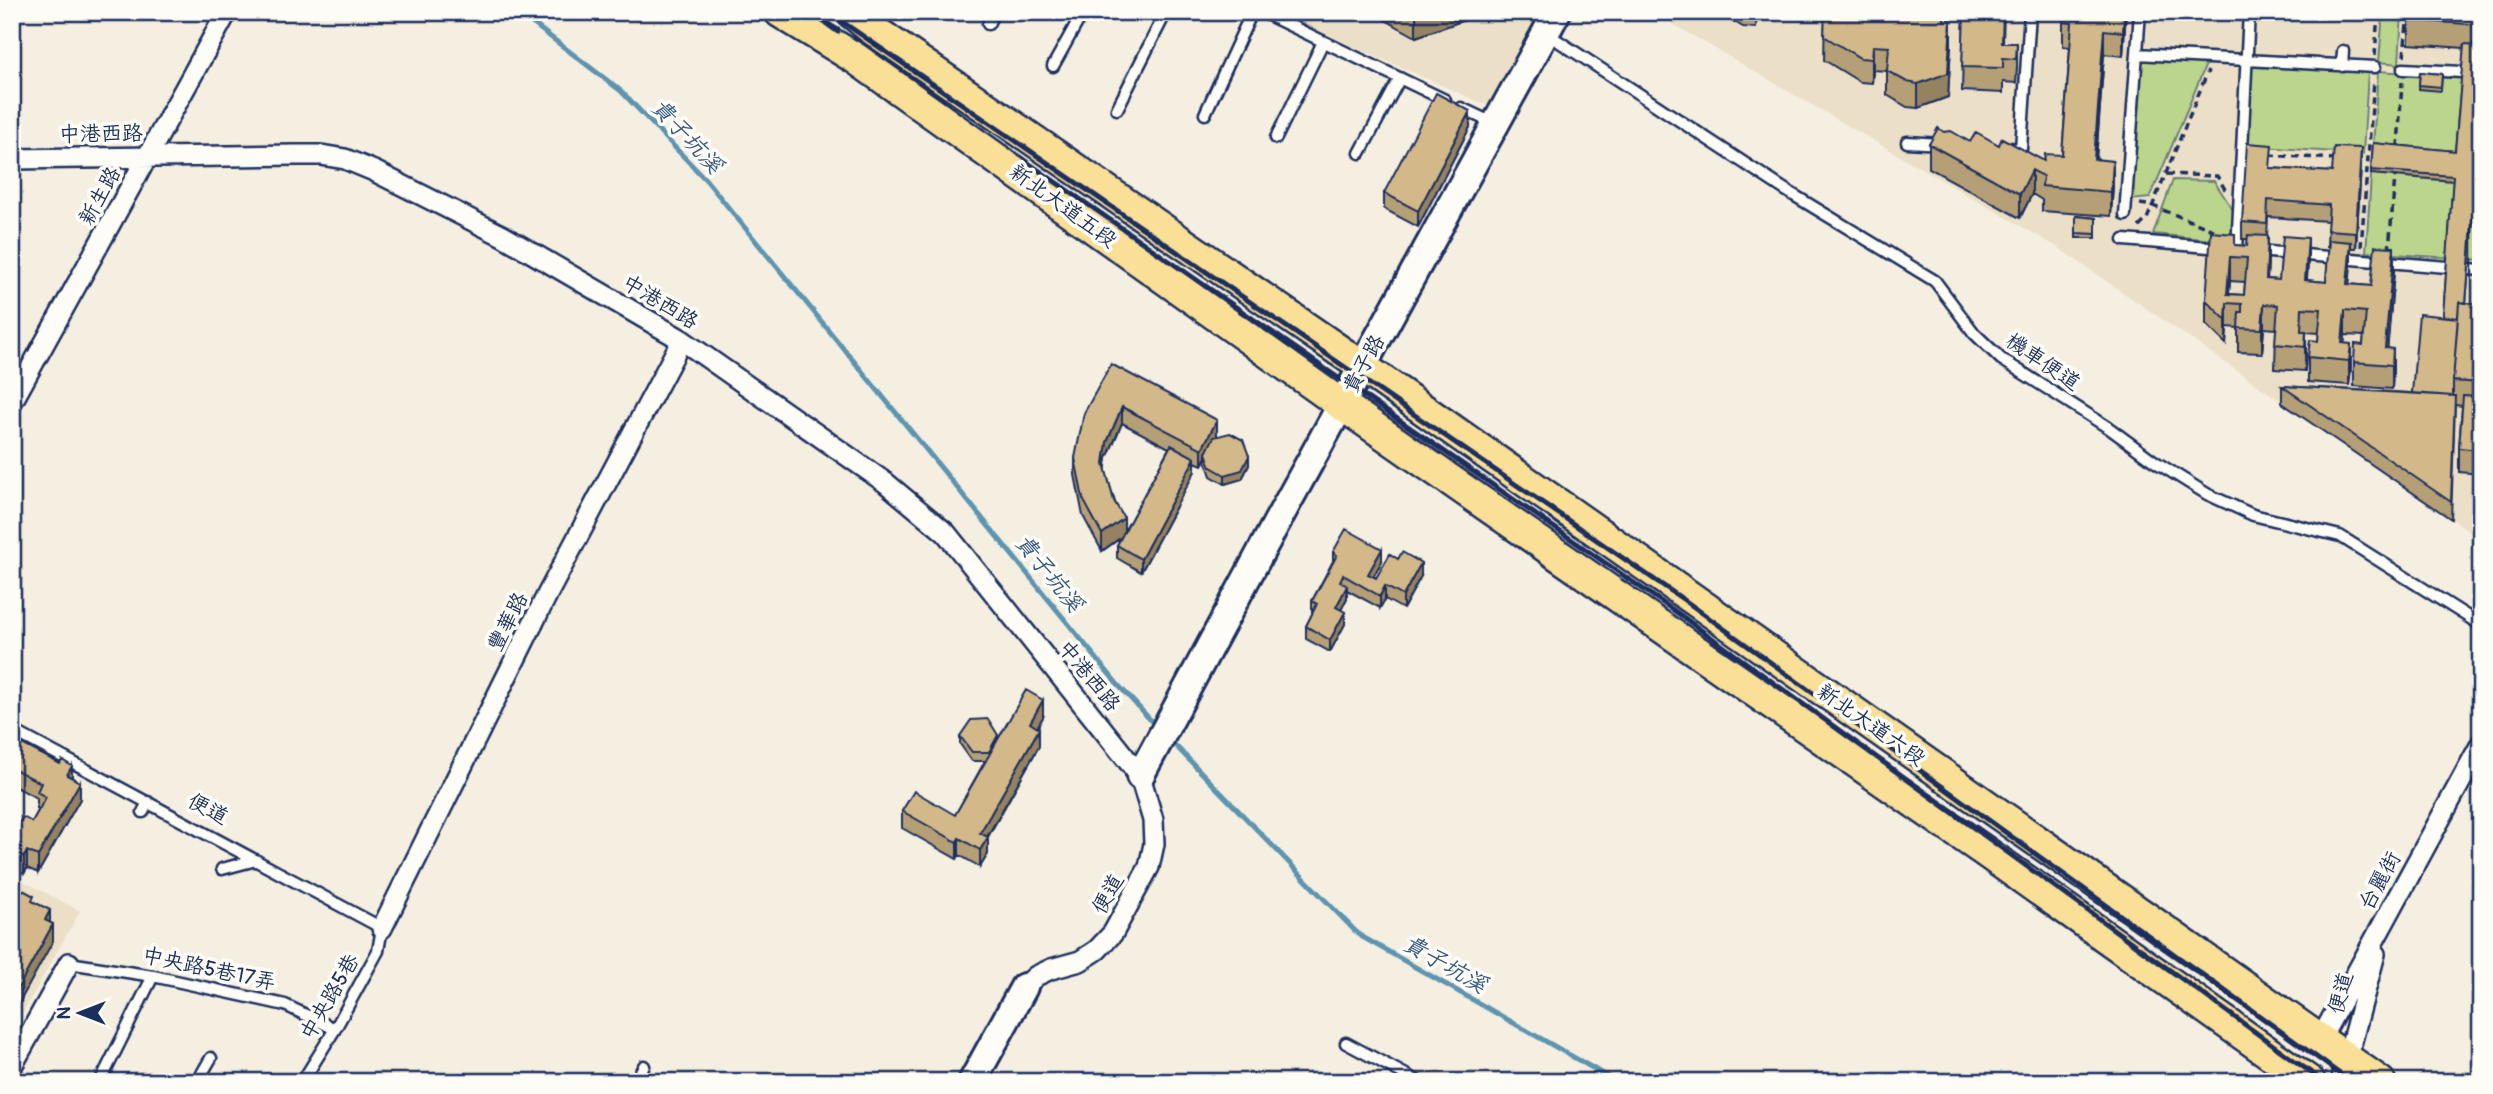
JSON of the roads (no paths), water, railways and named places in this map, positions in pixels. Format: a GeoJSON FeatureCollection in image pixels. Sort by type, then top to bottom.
{"type":"FeatureCollection","features":[{"type":"Feature","properties":{"kind":"main road","name":"新北大道五段"},"geometry":{"type":"LineString","coordinates":[[780,12],[854,24],[1342,405]]}},
{"type":"Feature","properties":{"kind":"main road","name":"新北大道五段"},"geometry":{"type":"LineString","coordinates":[[820,12],[854,24],[1363,368]]}},
{"type":"Feature","properties":{"kind":"main road","name":"新北大道六段"},"geometry":{"type":"LineString","coordinates":[[1363,368],[2320,1040],[2344,1070],[2380,1082]]}},
{"type":"Feature","properties":{"kind":"main road","name":"新北大道六段"},"geometry":{"type":"LineString","coordinates":[[1342,405],[1987,853],[2310,1082]]}},
{"type":"Feature","properties":{"kind":"street","name":"新生路"},"geometry":{"type":"LineString","coordinates":[[12,402],[227,12]]}},
{"type":"Feature","properties":{"kind":"street","name":"貴子路"},"geometry":{"type":"LineString","coordinates":[[1140,776],[1552,22]]}},
{"type":"Feature","properties":{"kind":"street","name":"中港西路"},"geometry":{"type":"LineString","coordinates":[[12,159],[148,156],[321,156],[345,159],[503,236],[682,341],[886,483],[946,533],[1140,776]]}},
{"type":"Feature","properties":{"kind":"street","name":"豐華路"},"geometry":{"type":"LineString","coordinates":[[382,928],[547,595],[682,341]]}},
{"type":"Feature","properties":{"kind":"street","name":"台麗街"},"geometry":{"type":"LineString","coordinates":[[2320,1040],[2481,744]]}},
{"type":"Feature","properties":{"kind":"street","name":"便道"},"geometry":{"type":"LineString","coordinates":[[1024,987],[1036,976],[1080,961],[1097,950],[1112,933],[1149,867],[1154,844],[1153,820],[1140,776]]}},
{"type":"Feature","properties":{"kind":"street","name":"便道"},"geometry":{"type":"LineString","coordinates":[[2344,1070],[2387,916]]}},
{"type":"Feature","properties":{"kind":"street"},"geometry":{"type":"LineString","coordinates":[[12,1066],[69,963]]}},
{"type":"Feature","properties":{"kind":"street"},"geometry":{"type":"LineString","coordinates":[[972,1082],[1024,987]]}},
{"type":"Feature","properties":{"kind":"lane"},"geometry":{"type":"LineString","coordinates":[[988,24],[994,12]]}},
{"type":"Feature","properties":{"kind":"lane"},"geometry":{"type":"LineString","coordinates":[[1053,66],[1083,12]]}},
{"type":"Feature","properties":{"kind":"lane"},"geometry":{"type":"LineString","coordinates":[[1117,109],[1166,12]]}},
{"type":"Feature","properties":{"kind":"lane"},"geometry":{"type":"LineString","coordinates":[[1205,114],[1252,12]]}},
{"type":"Feature","properties":{"kind":"lane"},"geometry":{"type":"LineString","coordinates":[[1262,12],[1494,124]]}},
{"type":"Feature","properties":{"kind":"lane"},"geometry":{"type":"LineString","coordinates":[[1996,147],[2021,149],[2030,12]]}},
{"type":"Feature","properties":{"kind":"lane"},"geometry":{"type":"LineString","coordinates":[[2125,215],[2140,12]]}},
{"type":"Feature","properties":{"kind":"lane"},"geometry":{"type":"LineString","coordinates":[[2237,245],[2249,12]]}},
{"type":"Feature","properties":{"kind":"lane","name":"機車便道"},"geometry":{"type":"LineString","coordinates":[[1552,22],[1787,191],[1935,281],[1974,333],[2001,359],[2109,428],[2154,461],[2207,494],[2253,515],[2340,536],[2481,625]]}},
{"type":"Feature","properties":{"kind":"lane"},"geometry":{"type":"LineString","coordinates":[[1276,138],[1323,42]]}},
{"type":"Feature","properties":{"kind":"lane"},"geometry":{"type":"LineString","coordinates":[[2342,65],[2343,51]]}},
{"type":"Feature","properties":{"kind":"lane"},"geometry":{"type":"LineString","coordinates":[[2137,54],[2375,67]]}},
{"type":"Feature","properties":{"kind":"lane"},"geometry":{"type":"LineString","coordinates":[[2403,69],[2462,72]]}},
{"type":"Feature","properties":{"kind":"lane"},"geometry":{"type":"LineString","coordinates":[[1360,153],[1400,78]]}},
{"type":"Feature","properties":{"kind":"lane"},"geometry":{"type":"LineString","coordinates":[[1908,142],[1958,145]]}},
{"type":"Feature","properties":{"kind":"lane"},"geometry":{"type":"LineString","coordinates":[[2124,240],[2237,245],[2360,260],[2447,267]]}},
{"type":"Feature","properties":{"kind":"lane"},"geometry":{"type":"LineString","coordinates":[[2469,269],[2481,270]]}},
{"type":"Feature","properties":{"kind":"lane","name":"便道"},"geometry":{"type":"LineString","coordinates":[[12,730],[145,807],[256,860],[382,928]]}},
{"type":"Feature","properties":{"kind":"lane"},"geometry":{"type":"LineString","coordinates":[[222,869],[256,860]]}},
{"type":"Feature","properties":{"kind":"lane","name":"中央路5巷"},"geometry":{"type":"LineString","coordinates":[[302,1082],[378,951],[382,928]]}},
{"type":"Feature","properties":{"kind":"lane","name":"中央路5巷17弄"},"geometry":{"type":"LineString","coordinates":[[69,963],[153,976],[285,1005],[335,1029]]}},
{"type":"Feature","properties":{"kind":"lane"},"geometry":{"type":"LineString","coordinates":[[100,1082],[153,976]]}},
{"type":"Feature","properties":{"kind":"lane"},"geometry":{"type":"LineString","coordinates":[[1346,1043],[1419,1082]]}},
{"type":"Feature","properties":{"kind":"lane"},"geometry":{"type":"LineString","coordinates":[[197,1082],[211,1058]]}},
{"type":"Feature","properties":{"kind":"lane"},"geometry":{"type":"LineString","coordinates":[[635,1082],[644,1066]]}},
{"type":"Feature","properties":{"kind":"lane"},"geometry":{"type":"LineString","coordinates":[[12,1073],[29,1082]]}},
{"type":"Feature","properties":{"kind":"waterway","name":"貴子坑溪"},"geometry":{"type":"LineString","coordinates":[[518,12],[621,91],[706,180],[1119,686],[1156,726]]}},
{"type":"Feature","properties":{"kind":"waterway","name":"貴子坑溪"},"geometry":{"type":"LineString","coordinates":[[1168,738],[1359,935],[1617,1082]]}},
{"type":"Feature","properties":{"kind":"railway"},"geometry":{"type":"LineString","coordinates":[[810,12],[838,32]]}},
{"type":"Feature","properties":{"kind":"railway"},"geometry":{"type":"LineString","coordinates":[[828,12],[1687,602],[2351,1082]]}},
{"type":"Feature","properties":{"kind":"railway"},"geometry":{"type":"LineString","coordinates":[[1028,163],[1679,614],[2324,1082]]}}]}
